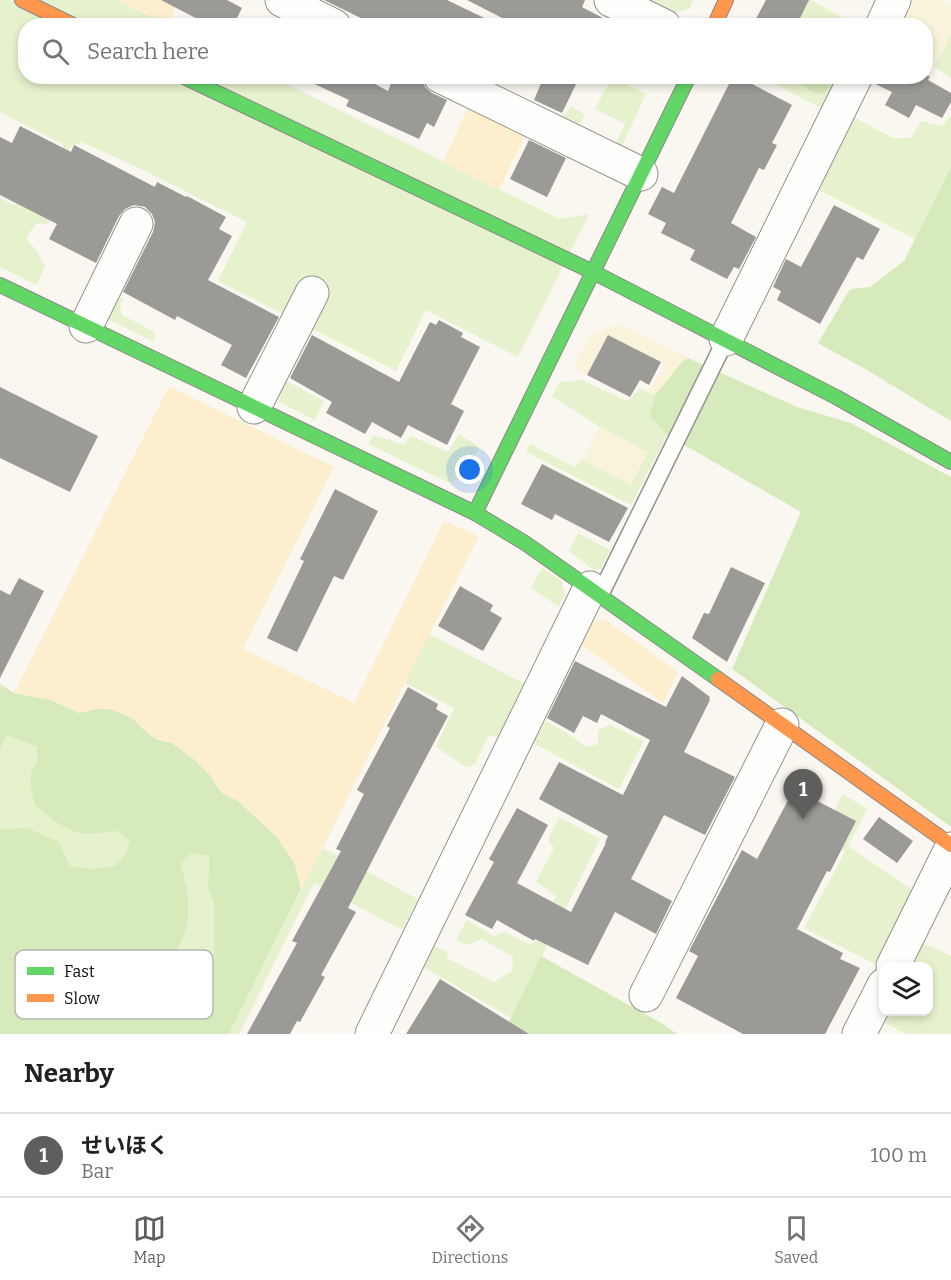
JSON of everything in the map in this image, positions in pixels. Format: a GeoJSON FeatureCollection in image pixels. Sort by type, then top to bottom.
{"type":"FeatureCollection","features":[{"type":"Feature","properties":{"kind":"street"},"geometry":{"type":"LineString","coordinates":[[22,0],[59,18]]}},
{"type":"Feature","properties":{"kind":"street"},"geometry":{"type":"LineString","coordinates":[[282,0],[318,18]]}},
{"type":"Feature","properties":{"kind":"street"},"geometry":{"type":"LineString","coordinates":[[611,0],[648,18]]}},
{"type":"Feature","properties":{"kind":"street"},"geometry":{"type":"LineString","coordinates":[[718,18],[726,0]]}},
{"type":"Feature","properties":{"kind":"street"},"geometry":{"type":"LineString","coordinates":[[886,18],[894,0]]}},
{"type":"Feature","properties":{"kind":"street"},"geometry":{"type":"LineString","coordinates":[[199,84],[593,272],[836,397],[951,462]]}},
{"type":"Feature","properties":{"kind":"street"},"geometry":{"type":"LineString","coordinates":[[456,84],[641,174]]}},
{"type":"Feature","properties":{"kind":"street"},"geometry":{"type":"LineString","coordinates":[[475,513],[685,84]]}},
{"type":"Feature","properties":{"kind":"street"},"geometry":{"type":"LineString","coordinates":[[726,339],[852,84]]}},
{"type":"Feature","properties":{"kind":"street"},"geometry":{"type":"LineString","coordinates":[[86,326],[136,224]]}},
{"type":"Feature","properties":{"kind":"street"},"geometry":{"type":"LineString","coordinates":[[0,285],[475,513],[525,543],[595,591],[951,847],[895,962]]}},
{"type":"Feature","properties":{"kind":"street"},"geometry":{"type":"LineString","coordinates":[[254,407],[312,293]]}},
{"type":"Feature","properties":{"kind":"street"},"geometry":{"type":"LineString","coordinates":[[372,1034],[595,591]]}},
{"type":"Feature","properties":{"kind":"street"},"geometry":{"type":"LineString","coordinates":[[646,995],[782,725]]}},
{"type":"Feature","properties":{"kind":"street"},"geometry":{"type":"LineString","coordinates":[[859,1034],[879,995]]}},
{"type":"Feature","properties":{"kind":"lane"},"geometry":{"type":"LineString","coordinates":[[595,591],[726,339]]}},
{"type":"Feature","properties":{"kind":"shaded area"},"geometry":{"type":"Polygon","coordinates":[[[911,0],[940,0],[951,6],[951,36],[934,67],[933,18],[902,18],[911,0]]]}},
{"type":"Feature","properties":{"kind":"shaded area"},"geometry":{"type":"Polygon","coordinates":[[[617,325],[626,327],[688,358],[682,362],[655,395],[647,391],[664,370],[661,362],[608,335],[587,375],[573,368],[590,335],[617,325]]]}},
{"type":"Feature","properties":{"kind":"shaded area"},"geometry":{"type":"Polygon","coordinates":[[[600,427],[649,452],[632,486],[582,460],[600,427]]]}},
{"type":"Feature","properties":{"kind":"green space"},"geometry":{"type":"Polygon","coordinates":[[[0,0],[118,0],[155,18],[18,18],[18,84],[287,84],[559,219],[589,214],[518,357],[426,310],[396,371],[218,281],[247,222],[82,142],[70,147],[54,180],[54,217],[48,224],[37,223],[29,233],[27,240],[37,251],[45,266],[37,285],[0,267],[0,198],[13,205],[31,195],[44,180],[64,145],[0,112],[0,0]]]}},
{"type":"Feature","properties":{"kind":"green space"},"geometry":{"type":"Polygon","coordinates":[[[649,0],[693,0],[690,8],[676,13],[649,0]]]}},
{"type":"Feature","properties":{"kind":"green space"},"geometry":{"type":"Polygon","coordinates":[[[767,0],[811,0],[843,18],[796,18],[767,0]]]}},
{"type":"Feature","properties":{"kind":"green space"},"geometry":{"type":"Polygon","coordinates":[[[951,36],[951,78],[934,67],[951,36]]]}},
{"type":"Feature","properties":{"kind":"green space"},"geometry":{"type":"Polygon","coordinates":[[[608,84],[626,84],[646,94],[620,150],[614,147],[625,124],[595,109],[608,84]]]}},
{"type":"Feature","properties":{"kind":"green space"},"geometry":{"type":"Polygon","coordinates":[[[775,84],[803,84],[824,94],[832,84],[842,84],[828,112],[775,84]]]}},
{"type":"Feature","properties":{"kind":"green space"},"geometry":{"type":"Polygon","coordinates":[[[800,84],[832,84],[824,94],[813,92],[800,84]]]}},
{"type":"Feature","properties":{"kind":"green space"},"geometry":{"type":"Polygon","coordinates":[[[572,107],[585,114],[576,132],[561,117],[572,107]]]}},
{"type":"Feature","properties":{"kind":"green space"},"geometry":{"type":"Polygon","coordinates":[[[846,113],[893,138],[911,138],[921,121],[942,126],[951,115],[951,167],[915,239],[811,186],[846,113]]]}},
{"type":"Feature","properties":{"kind":"green space"},"geometry":{"type":"Polygon","coordinates":[[[951,167],[951,421],[818,343],[850,289],[870,287],[904,261],[951,167]]]}},
{"type":"Feature","properties":{"kind":"green space"},"geometry":{"type":"Polygon","coordinates":[[[113,293],[123,299],[120,307],[122,315],[155,332],[154,342],[108,319],[113,293]]]}},
{"type":"Feature","properties":{"kind":"green space"},"geometry":{"type":"Polygon","coordinates":[[[688,358],[797,407],[851,423],[951,477],[951,827],[732,669],[801,512],[667,435],[649,415],[655,395],[682,362],[688,358]]]}},
{"type":"Feature","properties":{"kind":"green space"},"geometry":{"type":"Polygon","coordinates":[[[283,378],[324,401],[315,420],[279,402],[278,387],[283,378]]]}},
{"type":"Feature","properties":{"kind":"green space"},"geometry":{"type":"Polygon","coordinates":[[[582,380],[627,401],[640,389],[655,395],[649,415],[667,435],[631,505],[526,452],[530,444],[574,467],[582,460],[631,485],[648,452],[600,427],[552,396],[560,382],[582,380]]]}},
{"type":"Feature","properties":{"kind":"green space"},"geometry":{"type":"Polygon","coordinates":[[[459,434],[479,447],[466,476],[449,483],[368,444],[374,435],[404,445],[411,436],[448,452],[459,434]]]}},
{"type":"Feature","properties":{"kind":"green space"},"geometry":{"type":"Polygon","coordinates":[[[578,533],[610,550],[601,569],[594,570],[569,551],[578,533]]]}},
{"type":"Feature","properties":{"kind":"green space"},"geometry":{"type":"Polygon","coordinates":[[[542,568],[561,580],[565,594],[559,607],[531,588],[542,568]]]}},
{"type":"Feature","properties":{"kind":"green space"},"geometry":{"type":"Polygon","coordinates":[[[429,634],[525,684],[502,733],[497,737],[489,735],[475,764],[466,767],[436,747],[454,708],[405,683],[429,634]]]}},
{"type":"Feature","properties":{"kind":"green space"},"geometry":{"type":"Polygon","coordinates":[[[0,684],[14,693],[51,700],[79,713],[95,709],[111,709],[134,719],[156,739],[172,743],[195,760],[209,774],[222,793],[238,801],[277,837],[295,864],[301,889],[229,1034],[0,1034],[0,829],[27,828],[59,842],[70,866],[94,869],[115,866],[125,855],[130,841],[116,831],[94,834],[78,833],[68,829],[34,804],[30,783],[32,769],[37,761],[37,747],[6,735],[0,749],[0,684]],[[192,853],[181,864],[188,896],[188,915],[177,950],[15,950],[15,1019],[213,1019],[214,904],[207,887],[209,856],[192,853]]]}},
{"type":"Feature","properties":{"kind":"green space"},"geometry":{"type":"Polygon","coordinates":[[[403,686],[323,848],[418,899],[402,930],[314,883],[239,1034],[229,1034],[403,686]]]}},
{"type":"Feature","properties":{"kind":"green space"},"geometry":{"type":"Polygon","coordinates":[[[546,721],[586,747],[598,744],[598,730],[610,725],[644,741],[619,789],[533,743],[546,721]]]}},
{"type":"Feature","properties":{"kind":"green space"},"geometry":{"type":"Polygon","coordinates":[[[6,735],[37,747],[37,761],[32,769],[96,833],[116,831],[130,841],[125,855],[115,866],[94,869],[70,866],[27,828],[0,829],[0,749],[6,735]]]}},
{"type":"Feature","properties":{"kind":"green space"},"geometry":{"type":"Polygon","coordinates":[[[843,794],[867,809],[848,846],[915,892],[879,966],[804,928],[845,852],[820,838],[843,794]]]}},
{"type":"Feature","properties":{"kind":"green space"},"geometry":{"type":"Polygon","coordinates":[[[559,817],[600,839],[511,1018],[422,966],[431,944],[448,953],[447,958],[494,982],[512,971],[513,957],[482,939],[467,945],[456,940],[467,920],[494,936],[505,932],[529,944],[542,939],[550,908],[556,896],[536,882],[554,848],[548,840],[559,817]]]}},
{"type":"Feature","properties":{"kind":"green space"},"geometry":{"type":"Polygon","coordinates":[[[192,853],[209,856],[207,887],[214,904],[213,973],[213,950],[179,950],[186,883],[181,864],[192,853]]]}},
{"type":"Feature","properties":{"kind":"green space"},"geometry":{"type":"Polygon","coordinates":[[[923,943],[951,956],[951,1034],[906,1034],[885,1023],[888,1016],[933,1016],[933,962],[914,962],[923,943]]]}},
{"type":"Feature","properties":{"kind":"green space"},"geometry":{"type":"Polygon","coordinates":[[[541,956],[663,1024],[677,1034],[503,1034],[541,956]]]}},
{"type":"Feature","properties":{"kind":"sand"},"geometry":{"type":"Polygon","coordinates":[[[118,0],[179,0],[170,18],[153,18],[118,0]]]}},
{"type":"Feature","properties":{"kind":"sand"},"geometry":{"type":"Polygon","coordinates":[[[469,106],[526,134],[499,190],[443,162],[469,106]]]}},
{"type":"Feature","properties":{"kind":"sand"},"geometry":{"type":"Polygon","coordinates":[[[169,386],[334,467],[243,649],[354,703],[444,521],[479,536],[301,889],[295,864],[277,837],[238,801],[222,793],[209,774],[195,760],[172,743],[156,739],[134,719],[111,709],[95,709],[79,713],[51,700],[14,693],[169,386]]]}},
{"type":"Feature","properties":{"kind":"sand"},"geometry":{"type":"Polygon","coordinates":[[[606,620],[678,672],[663,703],[580,644],[591,622],[606,620]]]}},
{"type":"Feature","properties":{"kind":"building"},"geometry":{"type":"Polygon","coordinates":[[[161,0],[227,0],[242,8],[237,18],[196,18],[161,0]]]}},
{"type":"Feature","properties":{"kind":"building"},"geometry":{"type":"Polygon","coordinates":[[[324,0],[447,0],[484,18],[361,18],[324,0]]]}},
{"type":"Feature","properties":{"kind":"building"},"geometry":{"type":"Polygon","coordinates":[[[467,0],[585,0],[582,7],[603,18],[502,18],[467,0]]]}},
{"type":"Feature","properties":{"kind":"building"},"geometry":{"type":"Polygon","coordinates":[[[766,0],[809,0],[800,18],[756,18],[766,0]]]}},
{"type":"Feature","properties":{"kind":"building"},"geometry":{"type":"Polygon","coordinates":[[[933,83],[951,93],[951,102],[942,118],[916,105],[909,118],[885,105],[892,92],[875,84],[933,83]]]}},
{"type":"Feature","properties":{"kind":"building"},"geometry":{"type":"Polygon","coordinates":[[[314,84],[375,84],[388,91],[391,84],[424,84],[432,93],[447,100],[434,127],[427,123],[419,139],[346,106],[349,100],[314,84]]]}},
{"type":"Feature","properties":{"kind":"building"},"geometry":{"type":"Polygon","coordinates":[[[541,84],[576,84],[562,113],[534,100],[541,84]]]}},
{"type":"Feature","properties":{"kind":"building"},"geometry":{"type":"Polygon","coordinates":[[[729,84],[752,84],[792,105],[772,143],[777,145],[764,170],[759,168],[731,223],[756,237],[739,269],[734,267],[727,279],[690,260],[695,250],[661,233],[666,223],[648,214],[662,187],[674,193],[729,84]]]}},
{"type":"Feature","properties":{"kind":"building"},"geometry":{"type":"Polygon","coordinates":[[[20,126],[71,152],[74,145],[155,187],[157,182],[226,217],[219,229],[232,236],[208,280],[279,317],[246,378],[221,365],[232,345],[177,316],[175,320],[123,292],[153,232],[155,222],[152,214],[145,207],[134,205],[125,209],[119,216],[96,263],[49,239],[57,224],[0,195],[0,137],[12,143],[20,126]]]}},
{"type":"Feature","properties":{"kind":"building"},"geometry":{"type":"Polygon","coordinates":[[[529,140],[566,158],[547,197],[510,179],[529,140]]]}},
{"type":"Feature","properties":{"kind":"building"},"geometry":{"type":"Polygon","coordinates":[[[834,205],[880,229],[863,260],[857,257],[820,324],[777,300],[781,291],[773,287],[786,259],[801,267],[834,205]]]}},
{"type":"Feature","properties":{"kind":"building"},"geometry":{"type":"Polygon","coordinates":[[[439,320],[463,333],[461,337],[480,347],[451,404],[464,411],[447,445],[408,425],[401,438],[372,422],[365,434],[326,413],[332,402],[290,378],[312,335],[399,382],[430,322],[436,325],[439,320]]]}},
{"type":"Feature","properties":{"kind":"building"},"geometry":{"type":"Polygon","coordinates":[[[608,335],[661,362],[649,385],[640,380],[630,397],[587,375],[608,335]]]}},
{"type":"Feature","properties":{"kind":"building"},"geometry":{"type":"Polygon","coordinates":[[[0,387],[98,436],[70,492],[0,458],[0,387]]]}},
{"type":"Feature","properties":{"kind":"building"},"geometry":{"type":"Polygon","coordinates":[[[542,464],[628,508],[609,542],[555,514],[552,520],[521,504],[542,464]]]}},
{"type":"Feature","properties":{"kind":"building"},"geometry":{"type":"Polygon","coordinates":[[[335,489],[378,511],[343,580],[334,576],[297,652],[267,638],[304,561],[300,559],[335,489]]]}},
{"type":"Feature","properties":{"kind":"building"},"geometry":{"type":"Polygon","coordinates":[[[731,567],[765,583],[727,662],[692,638],[704,613],[709,614],[731,567]]]}},
{"type":"Feature","properties":{"kind":"building"},"geometry":{"type":"Polygon","coordinates":[[[19,578],[44,591],[0,678],[0,590],[10,595],[19,578]]]}},
{"type":"Feature","properties":{"kind":"building"},"geometry":{"type":"Polygon","coordinates":[[[460,586],[493,605],[490,611],[502,618],[483,651],[438,626],[460,586]]]}},
{"type":"Feature","properties":{"kind":"building"},"geometry":{"type":"Polygon","coordinates":[[[575,661],[666,707],[682,676],[710,697],[684,752],[735,777],[705,835],[664,815],[631,879],[672,901],[656,934],[615,912],[588,965],[535,939],[534,941],[497,920],[492,929],[465,915],[494,862],[489,859],[517,808],[548,825],[517,883],[571,912],[606,843],[608,836],[539,799],[559,762],[623,795],[650,740],[601,714],[597,723],[583,716],[574,733],[547,718],[575,661]]]}},
{"type":"Feature","properties":{"kind":"building"},"geometry":{"type":"Polygon","coordinates":[[[408,687],[438,704],[436,709],[448,716],[348,908],[356,912],[321,975],[325,977],[300,1022],[297,1021],[290,1034],[247,1034],[297,943],[292,941],[341,851],[336,849],[364,794],[357,790],[390,728],[387,726],[408,687]]]}},
{"type":"Feature","properties":{"kind":"building"},"geometry":{"type":"Polygon","coordinates":[[[794,789],[856,821],[797,929],[843,953],[840,959],[860,968],[825,1034],[743,1034],[676,998],[698,956],[689,951],[742,850],[757,859],[794,789]]]}},
{"type":"Feature","properties":{"kind":"building"},"geometry":{"type":"Polygon","coordinates":[[[879,817],[913,841],[897,863],[863,839],[879,817]]]}},
{"type":"Feature","properties":{"kind":"building"},"geometry":{"type":"Polygon","coordinates":[[[440,979],[529,1034],[406,1034],[440,979]]]}},
{"type":"Feature","properties":{"kind":"traffic: fast"},"geometry":{"type":"LineString","coordinates":[[199,84],[593,272],[836,397],[951,462]]}},
{"type":"Feature","properties":{"kind":"traffic: fast"},"geometry":{"type":"LineString","coordinates":[[475,513],[685,84]]}},
{"type":"Feature","properties":{"kind":"traffic: fast"},"geometry":{"type":"LineString","coordinates":[[0,285],[475,513],[525,543],[718,679]]}},
{"type":"Feature","properties":{"kind":"traffic: slow"},"geometry":{"type":"LineString","coordinates":[[22,0],[59,18]]}},
{"type":"Feature","properties":{"kind":"traffic: slow"},"geometry":{"type":"LineString","coordinates":[[718,18],[726,0]]}},
{"type":"Feature","properties":{"kind":"traffic: slow"},"geometry":{"type":"LineString","coordinates":[[718,679],[951,845]]}},
{"type":"Feature","properties":{"kind":"place","name":"せいほく"},"geometry":{"type":"Point","coordinates":[803,819]}}]}
